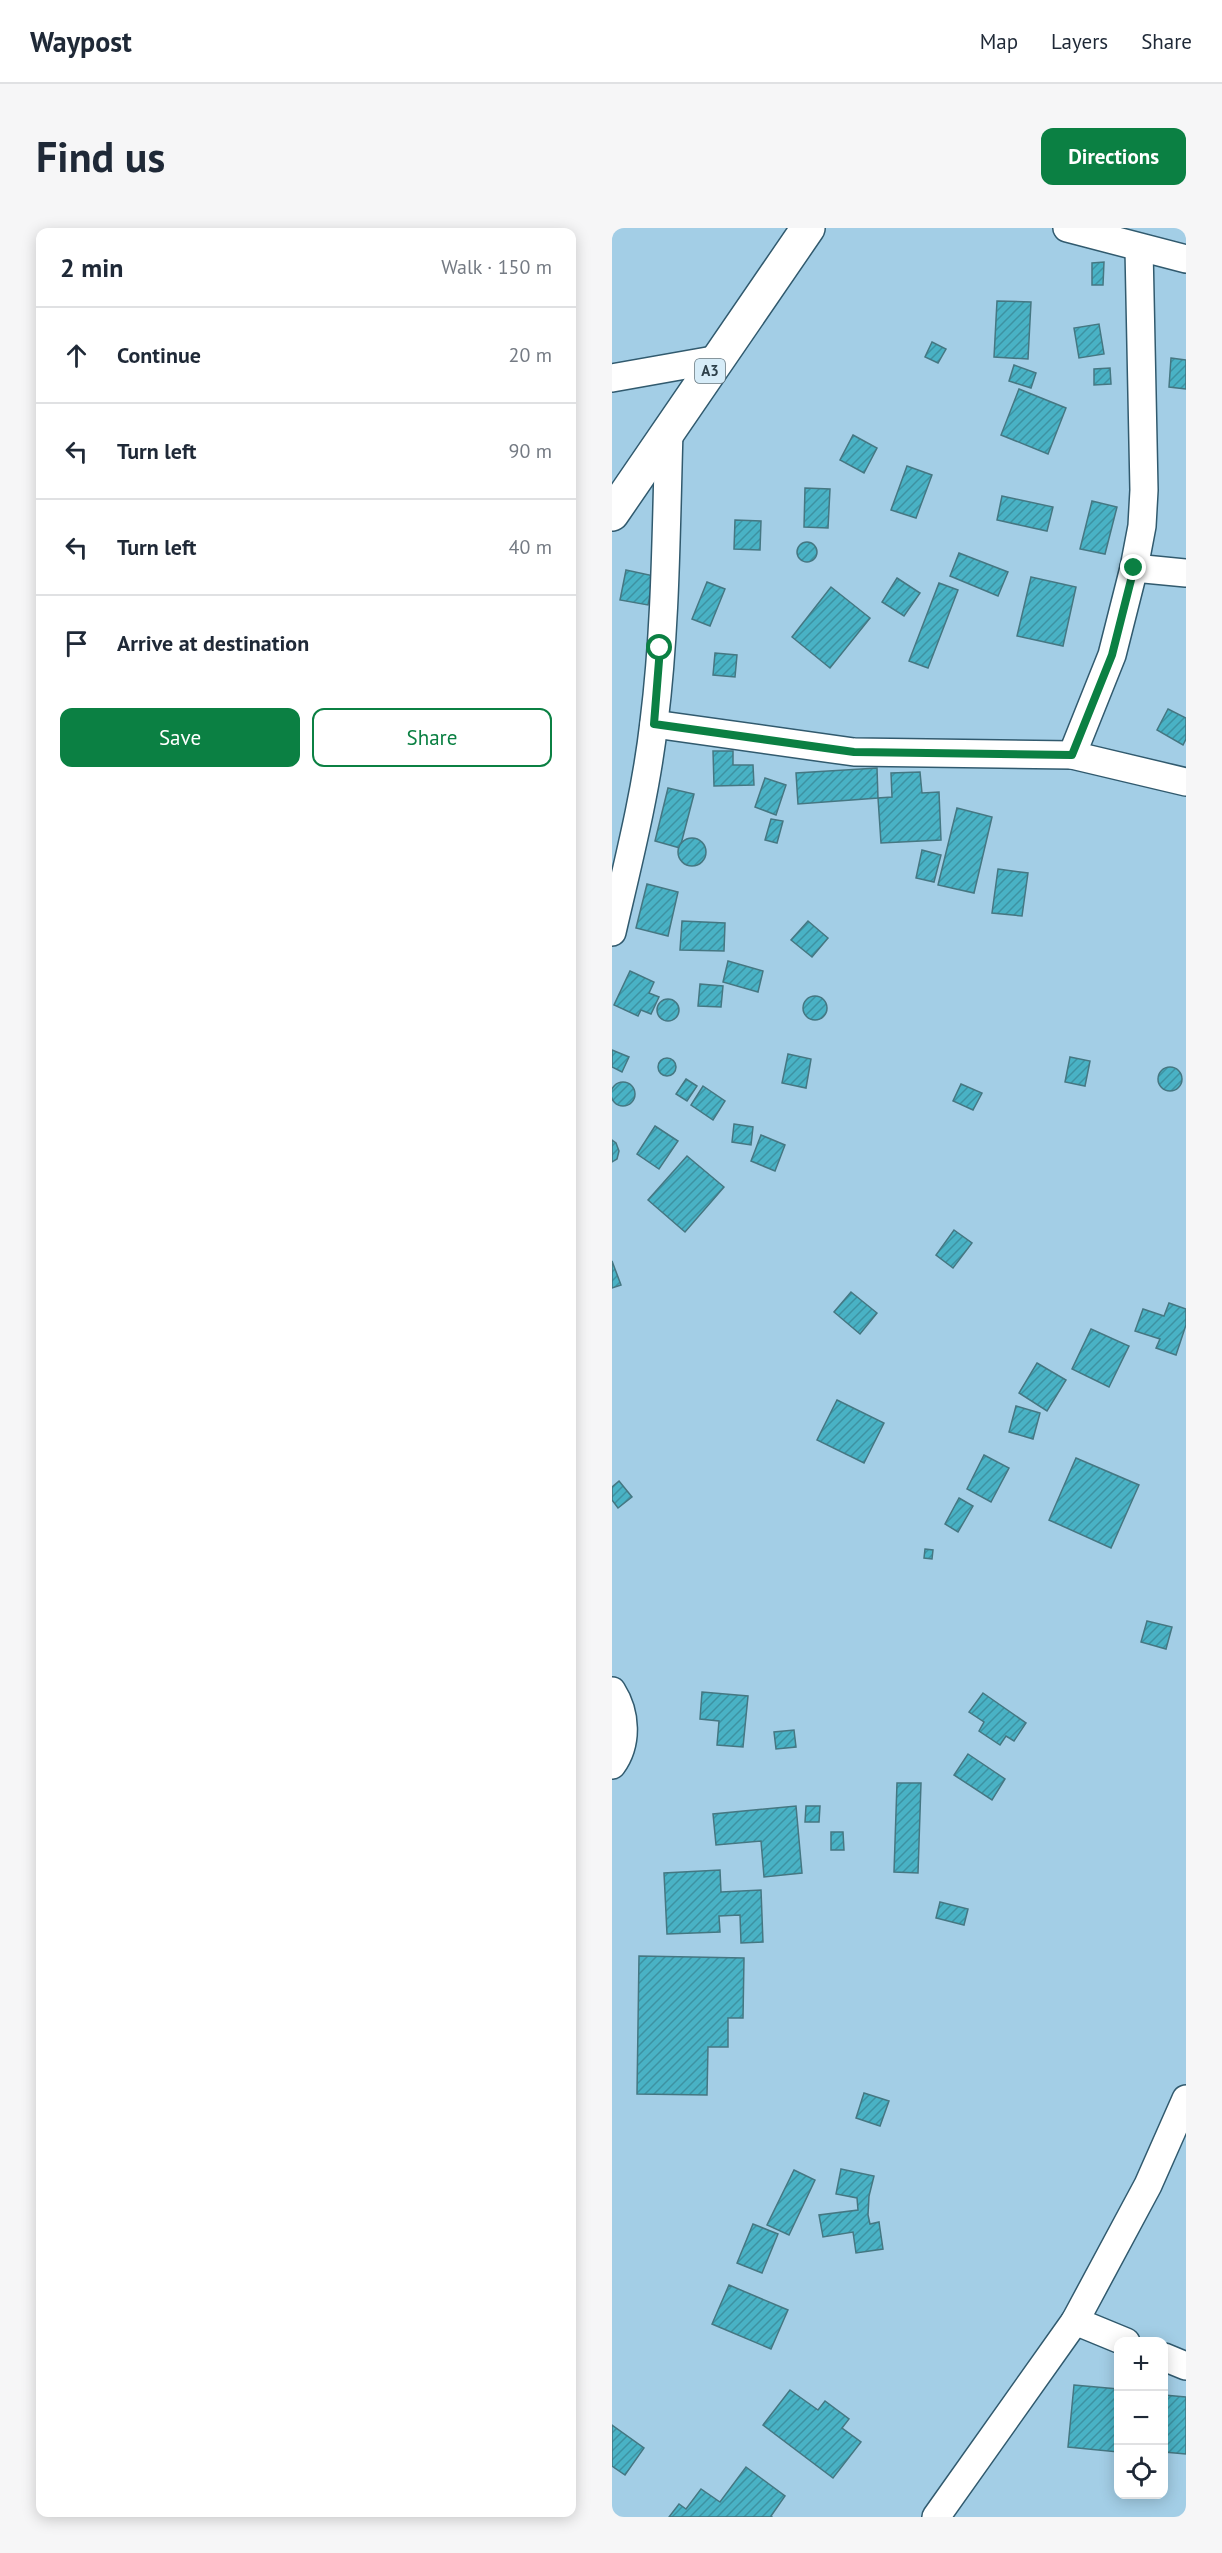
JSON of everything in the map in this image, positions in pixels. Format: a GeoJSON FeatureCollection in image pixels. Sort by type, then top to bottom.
{"type":"FeatureCollection","features":[{"type":"Feature","properties":{"kind":"highway","name":"A3"},"geometry":{"type":"LineString","coordinates":[[612,514],[808,228]]}},
{"type":"Feature","properties":{"kind":"street"},"geometry":{"type":"LineString","coordinates":[[1067,228],[1186,259]]}},
{"type":"Feature","properties":{"kind":"street"},"geometry":{"type":"LineString","coordinates":[[1072,755],[1112,655],[1142,526],[1144,490],[1139,248]]}},
{"type":"Feature","properties":{"kind":"street"},"geometry":{"type":"LineString","coordinates":[[612,378],[719,359]]}},
{"type":"Feature","properties":{"kind":"street"},"geometry":{"type":"LineString","coordinates":[[612,932],[637,820],[654,724],[661,625],[669,431]]}},
{"type":"Feature","properties":{"kind":"street"},"geometry":{"type":"LineString","coordinates":[[1134,568],[1186,573]]}},
{"type":"Feature","properties":{"kind":"street"},"geometry":{"type":"LineString","coordinates":[[654,724],[854,752],[1072,755],[1186,782]]}},
{"type":"Feature","properties":{"kind":"street"},"geometry":{"type":"LineString","coordinates":[[612,1691],[618,1700],[623,1719],[623,1740],[612,1765]]}},
{"type":"Feature","properties":{"kind":"street"},"geometry":{"type":"LineString","coordinates":[[936,2517],[1075,2320],[1148,2185],[1186,2099]]}},
{"type":"Feature","properties":{"kind":"street"},"geometry":{"type":"LineString","coordinates":[[1075,2320],[1114,2337]]}},
{"type":"Feature","properties":{"kind":"street"},"geometry":{"type":"LineString","coordinates":[[1168,2359],[1186,2366]]}},
{"type":"Feature","properties":{"kind":"building"},"geometry":{"type":"Polygon","coordinates":[[[1104,262],[1103,285],[1092,285],[1092,263],[1104,262]]]}},
{"type":"Feature","properties":{"kind":"building"},"geometry":{"type":"Polygon","coordinates":[[[997,301],[1031,302],[1028,359],[994,357],[997,301]]]}},
{"type":"Feature","properties":{"kind":"building"},"geometry":{"type":"Polygon","coordinates":[[[1099,324],[1104,354],[1079,358],[1074,328],[1099,324]]]}},
{"type":"Feature","properties":{"kind":"building"},"geometry":{"type":"Polygon","coordinates":[[[932,342],[946,349],[938,363],[925,357],[932,342]]]}},
{"type":"Feature","properties":{"kind":"building"},"geometry":{"type":"Polygon","coordinates":[[[1171,358],[1186,360],[1186,389],[1169,387],[1171,358]]]}},
{"type":"Feature","properties":{"kind":"building"},"geometry":{"type":"Polygon","coordinates":[[[1014,365],[1036,373],[1031,388],[1009,381],[1014,365]]]}},
{"type":"Feature","properties":{"kind":"building"},"geometry":{"type":"Polygon","coordinates":[[[1110,368],[1111,384],[1094,385],[1094,369],[1110,368]]]}},
{"type":"Feature","properties":{"kind":"building"},"geometry":{"type":"Polygon","coordinates":[[[1019,389],[1066,408],[1048,454],[1001,435],[1019,389]]]}},
{"type":"Feature","properties":{"kind":"building"},"geometry":{"type":"Polygon","coordinates":[[[853,435],[877,448],[864,473],[840,460],[853,435]]]}},
{"type":"Feature","properties":{"kind":"building"},"geometry":{"type":"Polygon","coordinates":[[[907,466],[932,475],[916,518],[891,510],[907,466]]]}},
{"type":"Feature","properties":{"kind":"building"},"geometry":{"type":"Polygon","coordinates":[[[805,488],[830,489],[828,528],[804,527],[805,488]]]}},
{"type":"Feature","properties":{"kind":"building"},"geometry":{"type":"Polygon","coordinates":[[[1002,496],[1053,507],[1047,531],[997,520],[1002,496]]]}},
{"type":"Feature","properties":{"kind":"building"},"geometry":{"type":"Polygon","coordinates":[[[1092,501],[1117,507],[1105,554],[1080,549],[1092,501]]]}},
{"type":"Feature","properties":{"kind":"building"},"geometry":{"type":"Polygon","coordinates":[[[735,520],[761,521],[760,550],[734,549],[735,520]]]}},
{"type":"Feature","properties":{"kind":"building"},"geometry":{"type":"Polygon","coordinates":[[[807,542],[814,545],[817,552],[814,559],[807,562],[800,559],[797,552],[800,545],[807,542]]]}},
{"type":"Feature","properties":{"kind":"building"},"geometry":{"type":"Polygon","coordinates":[[[959,553],[1008,572],[998,596],[950,576],[959,553]]]}},
{"type":"Feature","properties":{"kind":"building"},"geometry":{"type":"Polygon","coordinates":[[[626,570],[654,576],[648,605],[620,600],[626,570]]]}},
{"type":"Feature","properties":{"kind":"building"},"geometry":{"type":"Polygon","coordinates":[[[1031,577],[1076,587],[1063,646],[1017,636],[1031,577]]]}},
{"type":"Feature","properties":{"kind":"building"},"geometry":{"type":"Polygon","coordinates":[[[897,578],[920,593],[904,616],[882,602],[897,578]]]}},
{"type":"Feature","properties":{"kind":"building"},"geometry":{"type":"Polygon","coordinates":[[[707,582],[725,589],[710,626],[692,619],[707,582]]]}},
{"type":"Feature","properties":{"kind":"building"},"geometry":{"type":"Polygon","coordinates":[[[939,583],[958,590],[928,668],[909,661],[939,583]]]}},
{"type":"Feature","properties":{"kind":"building"},"geometry":{"type":"Polygon","coordinates":[[[831,587],[870,618],[830,668],[792,637],[831,587]]]}},
{"type":"Feature","properties":{"kind":"building"},"geometry":{"type":"Polygon","coordinates":[[[715,653],[737,655],[735,677],[713,675],[715,653]]]}},
{"type":"Feature","properties":{"kind":"building"},"geometry":{"type":"Polygon","coordinates":[[[1168,709],[1186,718],[1186,739],[1183,745],[1157,730],[1168,709]]]}},
{"type":"Feature","properties":{"kind":"building"},"geometry":{"type":"Polygon","coordinates":[[[713,751],[733,751],[733,765],[753,765],[754,785],[714,786],[713,751]]]}},
{"type":"Feature","properties":{"kind":"building"},"geometry":{"type":"Polygon","coordinates":[[[877,768],[878,798],[798,804],[796,773],[877,768]]]}},
{"type":"Feature","properties":{"kind":"building"},"geometry":{"type":"Polygon","coordinates":[[[920,772],[922,793],[939,792],[941,840],[881,843],[878,798],[892,797],[891,773],[920,772]]]}},
{"type":"Feature","properties":{"kind":"building"},"geometry":{"type":"Polygon","coordinates":[[[765,778],[786,785],[776,815],[755,807],[765,778]]]}},
{"type":"Feature","properties":{"kind":"building"},"geometry":{"type":"Polygon","coordinates":[[[668,788],[694,794],[680,848],[655,841],[668,788]]]}},
{"type":"Feature","properties":{"kind":"building"},"geometry":{"type":"Polygon","coordinates":[[[957,808],[992,817],[974,893],[938,885],[957,808]]]}},
{"type":"Feature","properties":{"kind":"building"},"geometry":{"type":"Polygon","coordinates":[[[771,819],[783,821],[777,843],[765,840],[771,819]]]}},
{"type":"Feature","properties":{"kind":"building"},"geometry":{"type":"Polygon","coordinates":[[[692,838],[702,842],[706,852],[702,862],[692,866],[682,862],[678,852],[682,842],[692,838]]]}},
{"type":"Feature","properties":{"kind":"building"},"geometry":{"type":"Polygon","coordinates":[[[922,850],[941,855],[934,882],[916,878],[922,850]]]}},
{"type":"Feature","properties":{"kind":"building"},"geometry":{"type":"Polygon","coordinates":[[[998,869],[1028,873],[1022,916],[992,913],[998,869]]]}},
{"type":"Feature","properties":{"kind":"building"},"geometry":{"type":"Polygon","coordinates":[[[647,884],[678,892],[668,936],[636,928],[647,884]]]}},
{"type":"Feature","properties":{"kind":"building"},"geometry":{"type":"Polygon","coordinates":[[[682,921],[725,923],[724,951],[680,950],[682,921]]]}},
{"type":"Feature","properties":{"kind":"building"},"geometry":{"type":"Polygon","coordinates":[[[808,921],[828,938],[812,957],[791,940],[808,921]]]}},
{"type":"Feature","properties":{"kind":"building"},"geometry":{"type":"Polygon","coordinates":[[[728,961],[763,971],[758,992],[723,982],[728,961]]]}},
{"type":"Feature","properties":{"kind":"building"},"geometry":{"type":"Polygon","coordinates":[[[630,971],[654,982],[649,993],[659,997],[651,1014],[641,1010],[638,1016],[614,1005],[630,971]]]}},
{"type":"Feature","properties":{"kind":"building"},"geometry":{"type":"Polygon","coordinates":[[[700,984],[723,986],[721,1007],[698,1006],[700,984]]]}},
{"type":"Feature","properties":{"kind":"building"},"geometry":{"type":"Polygon","coordinates":[[[815,996],[820,997],[826,1003],[826,1013],[820,1019],[815,1020],[810,1019],[804,1013],[803,1008],[804,1003],[810,997],[815,996]]]}},
{"type":"Feature","properties":{"kind":"building"},"geometry":{"type":"Polygon","coordinates":[[[668,999],[676,1002],[679,1010],[676,1018],[668,1021],[660,1018],[657,1010],[660,1002],[668,999]]]}},
{"type":"Feature","properties":{"kind":"building"},"geometry":{"type":"Polygon","coordinates":[[[612,1050],[629,1057],[622,1072],[612,1067],[612,1050]]]}},
{"type":"Feature","properties":{"kind":"building"},"geometry":{"type":"Polygon","coordinates":[[[788,1054],[811,1059],[806,1088],[782,1083],[788,1054]]]}},
{"type":"Feature","properties":{"kind":"building"},"geometry":{"type":"Polygon","coordinates":[[[1070,1057],[1090,1061],[1085,1086],[1065,1082],[1070,1057]]]}},
{"type":"Feature","properties":{"kind":"building"},"geometry":{"type":"Polygon","coordinates":[[[663,1058],[671,1058],[676,1063],[674,1074],[663,1076],[658,1071],[658,1063],[663,1058]]]}},
{"type":"Feature","properties":{"kind":"building"},"geometry":{"type":"Polygon","coordinates":[[[1170,1067],[1179,1070],[1182,1079],[1179,1088],[1170,1091],[1161,1088],[1158,1079],[1161,1070],[1170,1067]]]}},
{"type":"Feature","properties":{"kind":"building"},"geometry":{"type":"Polygon","coordinates":[[[686,1079],[697,1086],[687,1101],[676,1094],[686,1079]]]}},
{"type":"Feature","properties":{"kind":"building"},"geometry":{"type":"Polygon","coordinates":[[[623,1082],[632,1085],[635,1094],[632,1103],[623,1106],[614,1103],[611,1094],[614,1085],[623,1082]]]}},
{"type":"Feature","properties":{"kind":"building"},"geometry":{"type":"Polygon","coordinates":[[[961,1084],[982,1093],[973,1110],[953,1101],[961,1084]]]}},
{"type":"Feature","properties":{"kind":"building"},"geometry":{"type":"Polygon","coordinates":[[[703,1086],[725,1101],[713,1120],[691,1105],[703,1086]]]}},
{"type":"Feature","properties":{"kind":"building"},"geometry":{"type":"Polygon","coordinates":[[[734,1124],[753,1127],[751,1145],[732,1142],[734,1124]]]}},
{"type":"Feature","properties":{"kind":"building"},"geometry":{"type":"Polygon","coordinates":[[[655,1126],[678,1141],[659,1169],[637,1154],[655,1126]]]}},
{"type":"Feature","properties":{"kind":"building"},"geometry":{"type":"Polygon","coordinates":[[[761,1135],[785,1145],[775,1171],[751,1161],[761,1135]]]}},
{"type":"Feature","properties":{"kind":"building"},"geometry":{"type":"Polygon","coordinates":[[[612,1140],[619,1151],[617,1159],[612,1162],[612,1140]]]}},
{"type":"Feature","properties":{"kind":"building"},"geometry":{"type":"Polygon","coordinates":[[[687,1156],[724,1187],[685,1232],[648,1200],[687,1156]]]}},
{"type":"Feature","properties":{"kind":"building"},"geometry":{"type":"Polygon","coordinates":[[[954,1230],[972,1243],[953,1268],[936,1255],[954,1230]]]}},
{"type":"Feature","properties":{"kind":"building"},"geometry":{"type":"Polygon","coordinates":[[[612,1261],[621,1285],[612,1288],[612,1261]]]}},
{"type":"Feature","properties":{"kind":"building"},"geometry":{"type":"Polygon","coordinates":[[[851,1292],[877,1313],[860,1334],[834,1312],[851,1292]]]}},
{"type":"Feature","properties":{"kind":"building"},"geometry":{"type":"Polygon","coordinates":[[[1169,1303],[1186,1309],[1186,1325],[1176,1355],[1156,1348],[1160,1339],[1135,1331],[1143,1309],[1164,1316],[1169,1303]]]}},
{"type":"Feature","properties":{"kind":"building"},"geometry":{"type":"Polygon","coordinates":[[[1091,1329],[1129,1346],[1109,1387],[1072,1369],[1091,1329]]]}},
{"type":"Feature","properties":{"kind":"building"},"geometry":{"type":"Polygon","coordinates":[[[1037,1363],[1066,1380],[1047,1411],[1019,1393],[1037,1363]]]}},
{"type":"Feature","properties":{"kind":"building"},"geometry":{"type":"Polygon","coordinates":[[[837,1400],[884,1423],[864,1463],[817,1440],[837,1400]]]}},
{"type":"Feature","properties":{"kind":"building"},"geometry":{"type":"Polygon","coordinates":[[[1016,1406],[1040,1413],[1033,1439],[1009,1432],[1016,1406]]]}},
{"type":"Feature","properties":{"kind":"building"},"geometry":{"type":"Polygon","coordinates":[[[984,1455],[1009,1468],[991,1502],[967,1489],[984,1455]]]}},
{"type":"Feature","properties":{"kind":"building"},"geometry":{"type":"Polygon","coordinates":[[[1076,1458],[1139,1485],[1111,1548],[1049,1520],[1076,1458]]]}},
{"type":"Feature","properties":{"kind":"building"},"geometry":{"type":"Polygon","coordinates":[[[619,1481],[632,1497],[618,1508],[612,1500],[612,1487],[619,1481]]]}},
{"type":"Feature","properties":{"kind":"building"},"geometry":{"type":"Polygon","coordinates":[[[959,1498],[973,1506],[958,1532],[945,1524],[959,1498]]]}},
{"type":"Feature","properties":{"kind":"building"},"geometry":{"type":"Polygon","coordinates":[[[925,1549],[933,1550],[932,1559],[924,1558],[925,1549]]]}},
{"type":"Feature","properties":{"kind":"building"},"geometry":{"type":"Polygon","coordinates":[[[1147,1621],[1172,1627],[1166,1649],[1141,1642],[1147,1621]]]}},
{"type":"Feature","properties":{"kind":"building"},"geometry":{"type":"Polygon","coordinates":[[[702,1692],[748,1696],[743,1747],[717,1745],[719,1721],[700,1719],[702,1692]]]}},
{"type":"Feature","properties":{"kind":"building"},"geometry":{"type":"Polygon","coordinates":[[[983,1693],[1026,1723],[1014,1741],[1006,1736],[1000,1745],[979,1731],[984,1722],[969,1712],[983,1693]]]}},
{"type":"Feature","properties":{"kind":"building"},"geometry":{"type":"Polygon","coordinates":[[[794,1730],[796,1747],[776,1749],[774,1732],[794,1730]]]}},
{"type":"Feature","properties":{"kind":"building"},"geometry":{"type":"Polygon","coordinates":[[[968,1754],[1005,1779],[992,1800],[954,1775],[968,1754]]]}},
{"type":"Feature","properties":{"kind":"building"},"geometry":{"type":"Polygon","coordinates":[[[897,1783],[921,1783],[918,1873],[894,1872],[897,1783]]]}},
{"type":"Feature","properties":{"kind":"building"},"geometry":{"type":"Polygon","coordinates":[[[796,1806],[802,1873],[764,1877],[761,1841],[716,1845],[713,1814],[796,1806]]]}},
{"type":"Feature","properties":{"kind":"building"},"geometry":{"type":"Polygon","coordinates":[[[806,1806],[820,1806],[819,1822],[805,1822],[806,1806]]]}},
{"type":"Feature","properties":{"kind":"building"},"geometry":{"type":"Polygon","coordinates":[[[831,1832],[843,1832],[844,1850],[831,1850],[831,1832]]]}},
{"type":"Feature","properties":{"kind":"building"},"geometry":{"type":"Polygon","coordinates":[[[720,1870],[721,1892],[761,1890],[763,1942],[741,1943],[740,1915],[719,1916],[720,1932],[667,1934],[664,1873],[720,1870]]]}},
{"type":"Feature","properties":{"kind":"building"},"geometry":{"type":"Polygon","coordinates":[[[940,1902],[968,1909],[964,1925],[936,1918],[940,1902]]]}},
{"type":"Feature","properties":{"kind":"building"},"geometry":{"type":"Polygon","coordinates":[[[639,1956],[744,1958],[743,2018],[728,2018],[728,2047],[708,2047],[707,2095],[637,2094],[639,1956]]]}},
{"type":"Feature","properties":{"kind":"building"},"geometry":{"type":"Polygon","coordinates":[[[864,2093],[889,2101],[880,2126],[856,2118],[864,2093]]]}},
{"type":"Feature","properties":{"kind":"building"},"geometry":{"type":"Polygon","coordinates":[[[841,2169],[874,2176],[869,2196],[868,2215],[870,2224],[879,2222],[883,2249],[856,2253],[853,2232],[823,2237],[819,2215],[858,2210],[857,2198],[836,2194],[841,2169]]]}},
{"type":"Feature","properties":{"kind":"building"},"geometry":{"type":"Polygon","coordinates":[[[794,2170],[815,2180],[789,2235],[767,2225],[794,2170]]]}},
{"type":"Feature","properties":{"kind":"building"},"geometry":{"type":"Polygon","coordinates":[[[753,2224],[778,2234],[762,2273],[737,2263],[753,2224]]]}},
{"type":"Feature","properties":{"kind":"building"},"geometry":{"type":"Polygon","coordinates":[[[729,2285],[788,2310],[771,2349],[712,2324],[729,2285]]]}},
{"type":"Feature","properties":{"kind":"building"},"geometry":{"type":"Polygon","coordinates":[[[1074,2385],[1114,2389],[1114,2452],[1068,2447],[1074,2385]]]}},
{"type":"Feature","properties":{"kind":"building"},"geometry":{"type":"Polygon","coordinates":[[[790,2390],[818,2410],[825,2401],[849,2419],[842,2428],[861,2442],[833,2478],[763,2425],[790,2390]]]}},
{"type":"Feature","properties":{"kind":"building"},"geometry":{"type":"Polygon","coordinates":[[[1168,2395],[1186,2397],[1186,2454],[1168,2452],[1168,2395]]]}},
{"type":"Feature","properties":{"kind":"building"},"geometry":{"type":"Polygon","coordinates":[[[612,2425],[644,2448],[625,2475],[612,2466],[612,2425]]]}},
{"type":"Feature","properties":{"kind":"building"},"geometry":{"type":"Polygon","coordinates":[[[746,2467],[785,2496],[772,2517],[669,2517],[679,2504],[686,2509],[701,2489],[720,2502],[746,2467]]]}},
{"type":"Feature","properties":{"kind":"route"},"geometry":{"type":"LineString","coordinates":[[660,648],[654,724],[854,752],[1072,755],[1112,655],[1134,568]]}}]}
